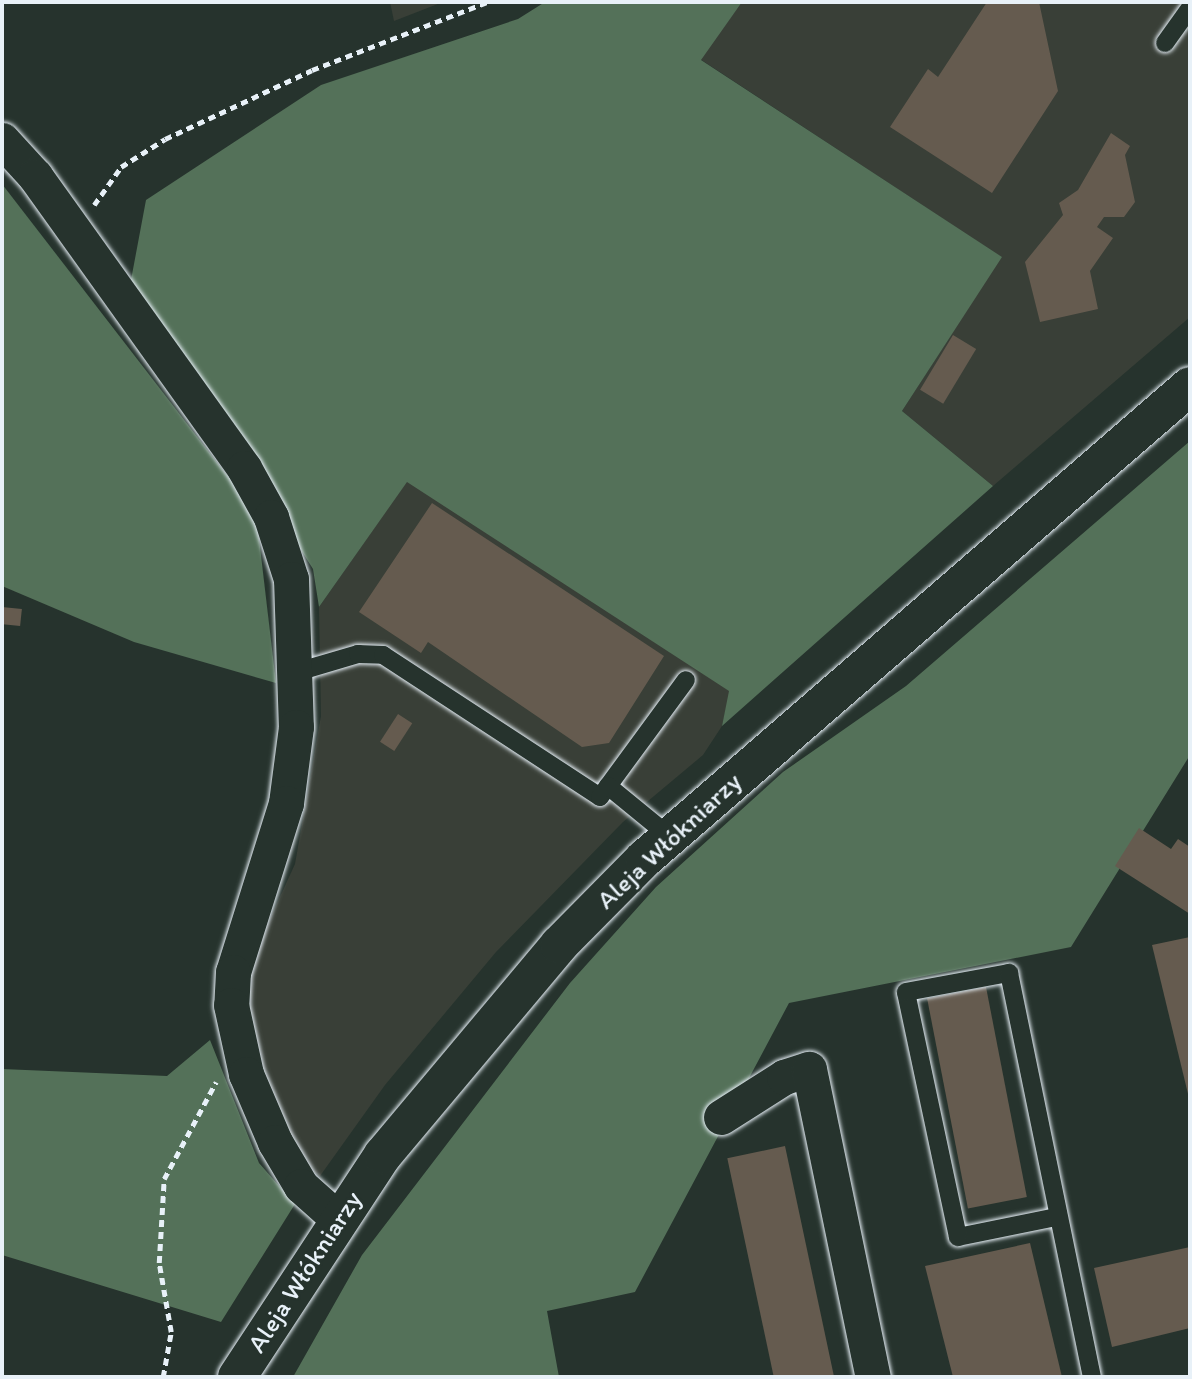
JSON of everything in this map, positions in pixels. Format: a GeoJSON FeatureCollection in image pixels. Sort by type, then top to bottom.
{"type":"FeatureCollection","features":[{"type":"Feature","properties":{"kind":"main road","name":"Aleja Włókniarzy"},"geometry":{"type":"LineString","coordinates":[[237,1377],[338,1219],[501,1007],[670,836],[1190,386]]}},
{"type":"Feature","properties":{"kind":"main road"},"geometry":{"type":"LineString","coordinates":[[1107,459],[1190,411]]}},
{"type":"Feature","properties":{"kind":"street"},"geometry":{"type":"LineString","coordinates":[[2,140],[192,390],[271,517],[291,579],[296,672],[286,803],[233,972],[237,1040],[289,1169],[338,1219]]}},
{"type":"Feature","properties":{"kind":"street"},"geometry":{"type":"LineString","coordinates":[[720,1117],[783,1077],[809,1069],[873,1377]]}},
{"type":"Feature","properties":{"kind":"lane"},"geometry":{"type":"LineString","coordinates":[[1165,43],[1190,8]]}},
{"type":"Feature","properties":{"kind":"lane"},"geometry":{"type":"LineString","coordinates":[[296,672],[358,654],[383,655],[600,797],[686,680]]}},
{"type":"Feature","properties":{"kind":"lane"},"geometry":{"type":"LineString","coordinates":[[608,786],[670,836]]}},
{"type":"Feature","properties":{"kind":"lane"},"geometry":{"type":"LineString","coordinates":[[1056,1217],[958,1237],[906,992],[1009,973],[1056,1217],[1092,1377]]}},
{"type":"Feature","properties":{"kind":"path"},"geometry":{"type":"LineString","coordinates":[[76,240],[121,167],[165,139],[312,70],[487,2]]}},
{"type":"Feature","properties":{"kind":"path"},"geometry":{"type":"LineString","coordinates":[[163,1377],[171,1332],[159,1263],[164,1179],[237,1040]]}},
{"type":"Feature","properties":{"kind":"shaded area"},"geometry":{"type":"Polygon","coordinates":[[[390,2],[443,2],[394,21],[390,2]]]}},
{"type":"Feature","properties":{"kind":"shaded area"},"geometry":{"type":"Polygon","coordinates":[[[742,2],[1190,2],[1190,317],[993,486],[902,411],[1001,257],[700,59],[742,2]]]}},
{"type":"Feature","properties":{"kind":"shaded area"},"geometry":{"type":"Polygon","coordinates":[[[407,481],[730,691],[722,726],[703,755],[623,822],[496,952],[385,1085],[320,1176],[298,1162],[246,1031],[247,969],[295,864],[321,716],[319,607],[407,481]]]}},
{"type":"Feature","properties":{"kind":"green space"},"geometry":{"type":"Polygon","coordinates":[[[545,2],[742,2],[701,60],[1002,257],[902,411],[993,486],[722,726],[729,691],[407,482],[319,607],[313,569],[131,280],[146,200],[321,85],[518,19],[545,2]]]}},
{"type":"Feature","properties":{"kind":"green space"},"geometry":{"type":"Polygon","coordinates":[[[2,184],[256,513],[276,683],[134,642],[2,586],[2,184]]]}},
{"type":"Feature","properties":{"kind":"green space"},"geometry":{"type":"Polygon","coordinates":[[[1190,441],[1190,755],[1071,947],[789,1003],[635,1292],[547,1311],[559,1377],[293,1377],[362,1255],[570,983],[656,887],[783,772],[906,686],[1190,441]]]}},
{"type":"Feature","properties":{"kind":"green space"},"geometry":{"type":"Polygon","coordinates":[[[210,1040],[259,1163],[295,1204],[221,1322],[2,1255],[2,1069],[167,1076],[210,1040]]]}},
{"type":"Feature","properties":{"kind":"building"},"geometry":{"type":"Polygon","coordinates":[[[987,2],[1039,2],[1058,91],[992,193],[890,127],[928,69],[938,77],[987,2]]]}},
{"type":"Feature","properties":{"kind":"building"},"geometry":{"type":"Polygon","coordinates":[[[1111,133],[1130,146],[1125,155],[1135,202],[1124,217],[1104,217],[1097,227],[1113,238],[1090,271],[1098,309],[1040,322],[1025,262],[1063,215],[1059,203],[1078,190],[1111,133]]]}},
{"type":"Feature","properties":{"kind":"building"},"geometry":{"type":"Polygon","coordinates":[[[953,335],[976,349],[943,404],[920,390],[953,335]]]}},
{"type":"Feature","properties":{"kind":"building"},"geometry":{"type":"Polygon","coordinates":[[[432,503],[664,656],[609,743],[582,747],[428,642],[421,653],[359,612],[432,503]]]}},
{"type":"Feature","properties":{"kind":"building"},"geometry":{"type":"Polygon","coordinates":[[[2,607],[22,609],[20,626],[2,624],[2,607]]]}},
{"type":"Feature","properties":{"kind":"building"},"geometry":{"type":"Polygon","coordinates":[[[398,714],[412,723],[394,751],[380,742],[398,714]]]}},
{"type":"Feature","properties":{"kind":"building"},"geometry":{"type":"Polygon","coordinates":[[[1139,828],[1171,849],[1178,839],[1190,847],[1190,914],[1115,866],[1139,828]]]}},
{"type":"Feature","properties":{"kind":"building"},"geometry":{"type":"Polygon","coordinates":[[[1190,937],[1190,1098],[1189,1098],[1152,945],[1190,937]]]}},
{"type":"Feature","properties":{"kind":"building"},"geometry":{"type":"Polygon","coordinates":[[[986,987],[1027,1197],[968,1209],[927,998],[986,987]]]}},
{"type":"Feature","properties":{"kind":"building"},"geometry":{"type":"Polygon","coordinates":[[[785,1146],[834,1377],[774,1377],[727,1158],[785,1146]]]}},
{"type":"Feature","properties":{"kind":"building"},"geometry":{"type":"Polygon","coordinates":[[[1030,1243],[1062,1377],[953,1377],[925,1266],[1030,1243]]]}},
{"type":"Feature","properties":{"kind":"building"},"geometry":{"type":"Polygon","coordinates":[[[1190,1247],[1190,1328],[1112,1347],[1094,1268],[1190,1247]]]}}]}
